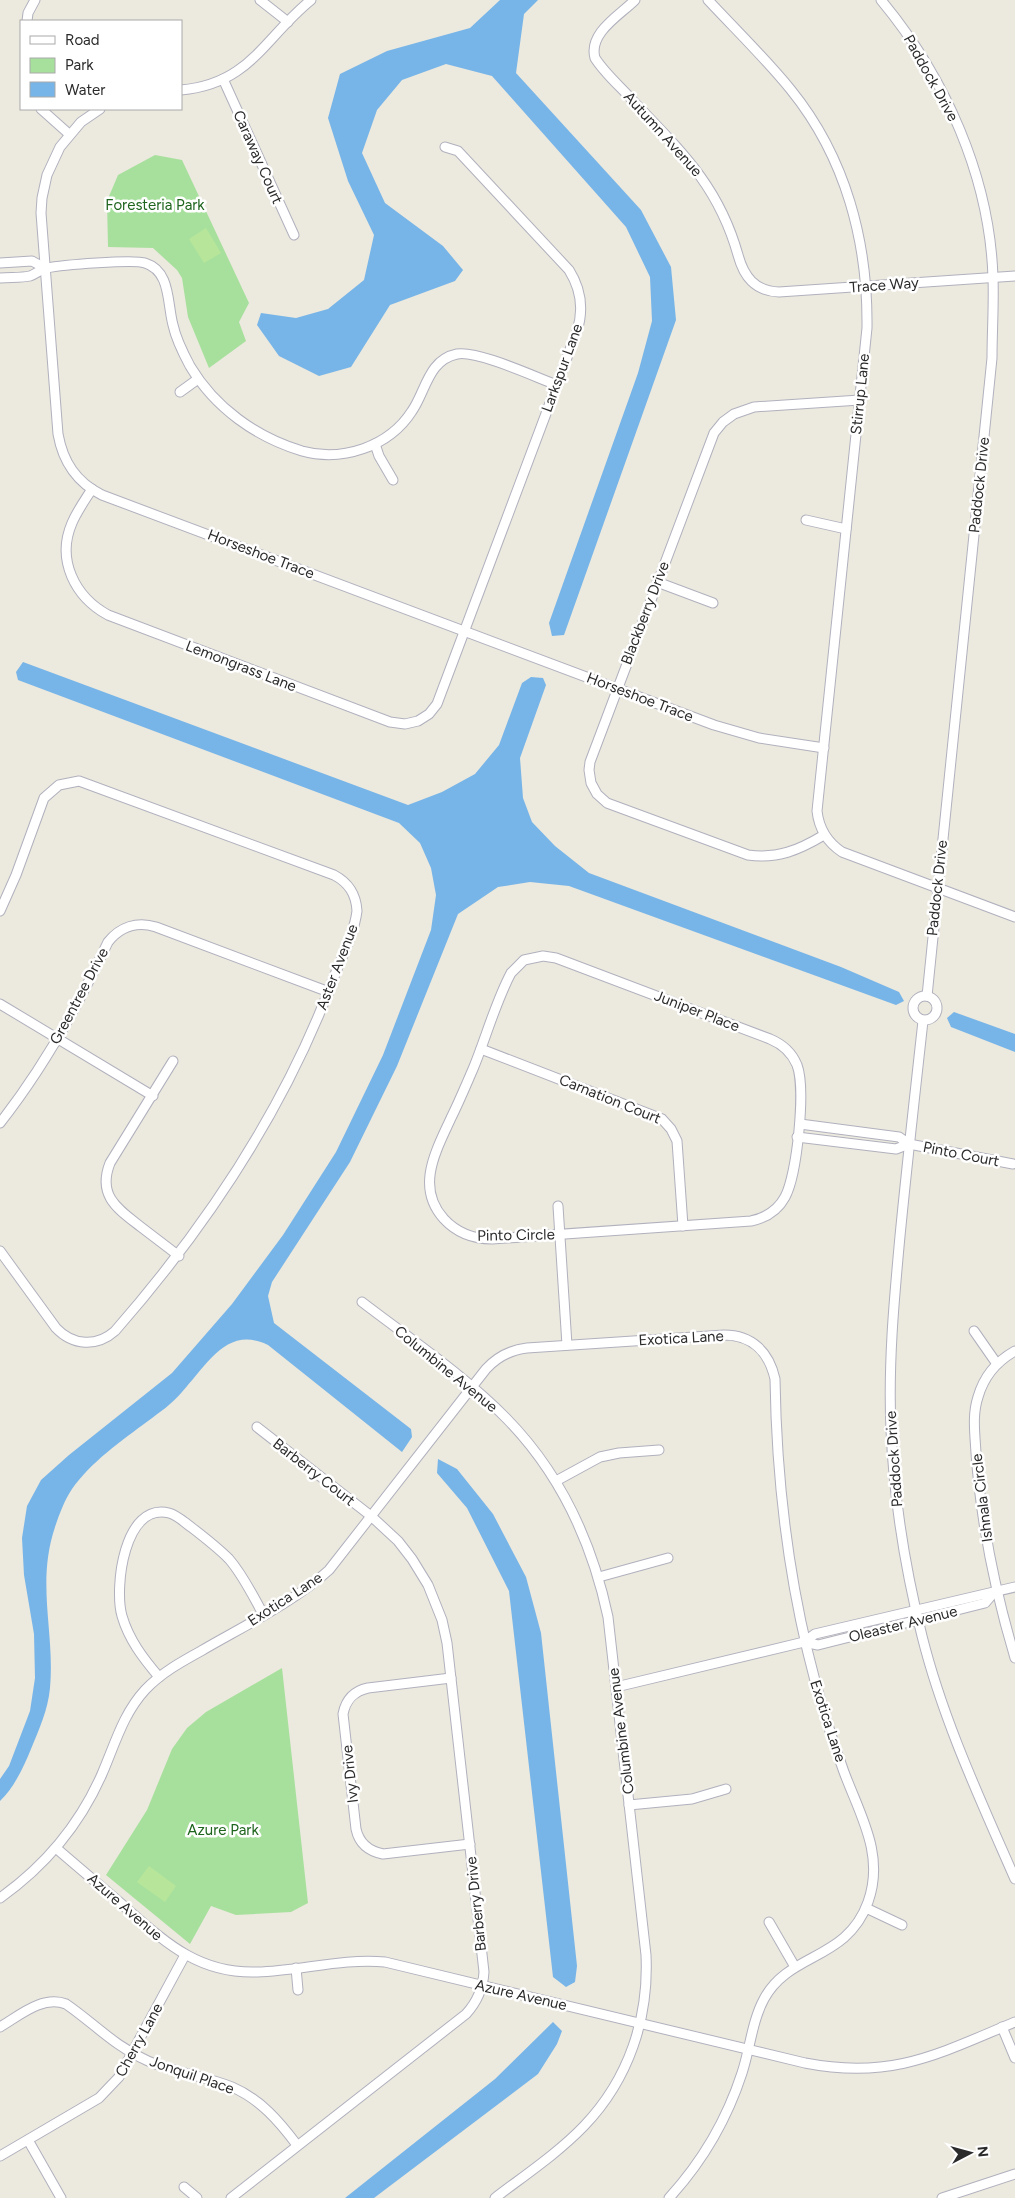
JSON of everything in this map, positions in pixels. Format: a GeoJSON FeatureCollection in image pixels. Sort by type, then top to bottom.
{"type":"FeatureCollection","features":[{"type":"Feature","properties":{"kind":"street"},"geometry":{"type":"LineString","coordinates":[[27,20],[28,13],[35,0]]}},
{"type":"Feature","properties":{"kind":"street"},"geometry":{"type":"LineString","coordinates":[[260,0],[288,22]]}},
{"type":"Feature","properties":{"kind":"street"},"geometry":{"type":"LineString","coordinates":[[182,90],[202,87],[223,79],[253,60],[310,0]]}},
{"type":"Feature","properties":{"kind":"street","name":"Autumn Avenue"},"geometry":{"type":"LineString","coordinates":[[635,0],[596,38],[593,51],[595,58],[701,175],[725,217],[741,268],[754,284]]}},
{"type":"Feature","properties":{"kind":"street","name":"Stirrup Lane"},"geometry":{"type":"LineString","coordinates":[[708,0],[791,90],[818,128],[833,158],[852,208],[864,260],[867,286],[867,328],[817,811],[824,835]]}},
{"type":"Feature","properties":{"kind":"street","name":"Paddock Drive"},"geometry":{"type":"LineString","coordinates":[[881,0],[913,41],[957,124],[980,194],[990,244],[994,278],[992,358],[927,996]]}},
{"type":"Feature","properties":{"kind":"street","name":"Caraway Court"},"geometry":{"type":"LineString","coordinates":[[223,79],[294,235]]}},
{"type":"Feature","properties":{"kind":"street"},"geometry":{"type":"LineString","coordinates":[[42,110],[70,134]]}},
{"type":"Feature","properties":{"kind":"street","name":"Horseshoe Trace"},"geometry":{"type":"LineString","coordinates":[[99,110],[81,122],[70,134],[53,161],[45,183],[42,214],[60,446],[69,468],[77,477],[92,489],[733,731],[785,743],[824,748]]}},
{"type":"Feature","properties":{"kind":"street","name":"Larkspur Lane"},"geometry":{"type":"LineString","coordinates":[[445,147],[458,151],[564,264],[576,282],[580,296],[581,318],[464,631]]}},
{"type":"Feature","properties":{"kind":"street"},"geometry":{"type":"LineString","coordinates":[[0,263],[32,261],[45,268]]}},
{"type":"Feature","properties":{"kind":"street"},"geometry":{"type":"LineString","coordinates":[[0,278],[31,276],[45,268],[133,261],[151,265],[160,273],[165,284],[173,326],[180,346],[198,379],[216,401],[244,424],[275,440],[316,454],[351,452],[375,444],[393,432],[408,418],[419,400],[432,371],[438,363],[450,356],[463,353],[476,355],[557,385]]}},
{"type":"Feature","properties":{"kind":"street","name":"Trace Way"},"geometry":{"type":"LineString","coordinates":[[754,284],[766,290],[779,292],[1015,276]]}},
{"type":"Feature","properties":{"kind":"street"},"geometry":{"type":"LineString","coordinates":[[180,392],[198,379]]}},
{"type":"Feature","properties":{"kind":"street","name":"Blackberry Drive"},"geometry":{"type":"LineString","coordinates":[[824,835],[804,848],[781,856],[748,855],[607,803],[594,789],[589,770],[617,688],[709,443],[723,422],[734,414],[754,407],[860,400]]}},
{"type":"Feature","properties":{"kind":"street"},"geometry":{"type":"LineString","coordinates":[[375,444],[379,456],[393,480]]}},
{"type":"Feature","properties":{"kind":"street","name":"Lemongrass Lane"},"geometry":{"type":"LineString","coordinates":[[92,489],[72,524],[68,535],[67,559],[74,582],[80,592],[88,602],[108,615],[390,722],[405,724],[424,718],[433,709],[464,631]]}},
{"type":"Feature","properties":{"kind":"street"},"geometry":{"type":"LineString","coordinates":[[806,520],[846,529]]}},
{"type":"Feature","properties":{"kind":"street"},"geometry":{"type":"LineString","coordinates":[[657,582],[713,603]]}},
{"type":"Feature","properties":{"kind":"street","name":"Aster Avenue"},"geometry":{"type":"LineString","coordinates":[[0,911],[16,875],[44,798],[59,785],[72,781],[86,782],[334,875],[345,882],[353,892],[357,911],[328,992],[291,1075],[258,1138],[179,1256],[115,1331],[98,1341],[78,1342],[60,1333],[0,1251]]}},
{"type":"Feature","properties":{"kind":"street"},"geometry":{"type":"LineString","coordinates":[[824,835],[842,852],[1015,916]]}},
{"type":"Feature","properties":{"kind":"street","name":"Greentree Drive"},"geometry":{"type":"LineString","coordinates":[[0,1123],[58,1039],[108,942],[118,932],[136,924],[156,927],[328,992]]}},
{"type":"Feature","properties":{"kind":"street","name":"Juniper Place"},"geometry":{"type":"LineString","coordinates":[[530,958],[543,956],[556,958],[776,1042],[794,1058],[798,1070],[800,1082],[800,1124]]}},
{"type":"Feature","properties":{"kind":"street","name":"Pinto Circle"},"geometry":{"type":"LineString","coordinates":[[530,958],[518,964],[511,973],[481,1049],[430,1166],[428,1180],[432,1200],[448,1223],[459,1231],[472,1236],[492,1238],[751,1221],[774,1211],[785,1197],[790,1185],[800,1124]]}},
{"type":"Feature","properties":{"kind":"street"},"geometry":{"type":"LineString","coordinates":[[927,996],[936,1003],[938,1010],[934,1017],[923,1021],[916,1016],[913,1008],[919,998],[927,996]]}},
{"type":"Feature","properties":{"kind":"street"},"geometry":{"type":"LineString","coordinates":[[0,1004],[153,1096]]}},
{"type":"Feature","properties":{"kind":"street","name":"Paddock Drive"},"geometry":{"type":"LineString","coordinates":[[923,1021],[892,1320],[891,1432],[899,1521],[917,1615],[934,1680],[948,1722],[1015,1879]]}},
{"type":"Feature","properties":{"kind":"street","name":"Carnation Court"},"geometry":{"type":"LineString","coordinates":[[481,1049],[662,1119],[671,1129],[677,1141],[683,1226]]}},
{"type":"Feature","properties":{"kind":"street"},"geometry":{"type":"LineString","coordinates":[[173,1061],[110,1163],[106,1176],[107,1189],[116,1207],[179,1256]]}},
{"type":"Feature","properties":{"kind":"street"},"geometry":{"type":"LineString","coordinates":[[800,1124],[899,1137],[909,1144]]}},
{"type":"Feature","properties":{"kind":"street"},"geometry":{"type":"LineString","coordinates":[[797,1137],[896,1149],[909,1144]]}},
{"type":"Feature","properties":{"kind":"street","name":"Pinto Court"},"geometry":{"type":"LineString","coordinates":[[909,1144],[1013,1164]]}},
{"type":"Feature","properties":{"kind":"street"},"geometry":{"type":"LineString","coordinates":[[558,1206],[567,1345]]}},
{"type":"Feature","properties":{"kind":"street","name":"Columbine Avenue"},"geometry":{"type":"LineString","coordinates":[[362,1302],[471,1387],[506,1418],[524,1438],[556,1481],[580,1526],[599,1577],[608,1617],[646,1955],[646,1987],[640,2023],[625,2068],[600,2108],[566,2143],[495,2198]]}},
{"type":"Feature","properties":{"kind":"street"},"geometry":{"type":"LineString","coordinates":[[974,1331],[997,1364]]}},
{"type":"Feature","properties":{"kind":"street","name":"Exotica Lane"},"geometry":{"type":"LineString","coordinates":[[0,1898],[33,1872],[56,1848],[80,1816],[92,1795],[118,1734],[133,1706],[159,1677],[318,1580],[333,1565],[490,1364],[507,1353],[527,1348],[731,1335],[748,1340],[763,1351],[772,1367],[775,1379],[778,1471],[782,1518],[804,1642],[825,1716],[872,1845],[874,1874],[866,1908],[854,1928],[828,1951],[795,1967],[778,1979],[763,2000],[758,2011],[739,2081],[726,2115],[696,2166],[672,2194]]}},
{"type":"Feature","properties":{"kind":"street","name":"Ishnala Circle"},"geometry":{"type":"LineString","coordinates":[[1015,1351],[997,1364],[982,1385],[975,1409],[974,1422],[982,1513],[996,1590],[1015,1658]]}},
{"type":"Feature","properties":{"kind":"street","name":"Barberry Court"},"geometry":{"type":"LineString","coordinates":[[257,1427],[372,1516]]}},
{"type":"Feature","properties":{"kind":"street"},"geometry":{"type":"LineString","coordinates":[[556,1481],[600,1457],[659,1450]]}},
{"type":"Feature","properties":{"kind":"street"},"geometry":{"type":"LineString","coordinates":[[159,1677],[141,1655],[129,1635],[122,1614],[119,1591],[121,1569],[127,1547],[133,1533],[146,1517],[161,1512],[174,1515],[218,1548],[240,1573],[264,1614]]}},
{"type":"Feature","properties":{"kind":"street","name":"Barberry Drive"},"geometry":{"type":"LineString","coordinates":[[231,2198],[460,2019],[474,2004],[482,1985],[484,1972],[470,1844],[451,1678],[442,1620],[428,1585],[412,1559],[398,1541],[372,1516]]}},
{"type":"Feature","properties":{"kind":"street"},"geometry":{"type":"LineString","coordinates":[[599,1577],[668,1558]]}},
{"type":"Feature","properties":{"kind":"street","name":"Oleaster Avenue"},"geometry":{"type":"LineString","coordinates":[[616,1687],[804,1642],[815,1634],[917,1615],[996,1590],[1015,1587]]}},
{"type":"Feature","properties":{"kind":"street","name":"Ivy Drive"},"geometry":{"type":"LineString","coordinates":[[451,1678],[368,1688],[356,1692],[347,1702],[343,1714],[355,1819],[360,1841],[370,1850],[382,1854],[470,1844]]}},
{"type":"Feature","properties":{"kind":"street"},"geometry":{"type":"LineString","coordinates":[[629,1805],[692,1799],[726,1789]]}},
{"type":"Feature","properties":{"kind":"street","name":"Azure Avenue"},"geometry":{"type":"LineString","coordinates":[[56,1848],[164,1940],[186,1956],[220,1969],[258,1972],[370,1961],[385,1962],[821,2066],[870,2068],[919,2060],[942,2053],[1015,2022]]}},
{"type":"Feature","properties":{"kind":"street"},"geometry":{"type":"LineString","coordinates":[[866,1908],[902,1925]]}},
{"type":"Feature","properties":{"kind":"street"},"geometry":{"type":"LineString","coordinates":[[770,1922],[795,1967]]}},
{"type":"Feature","properties":{"kind":"street","name":"Cherry Lane"},"geometry":{"type":"LineString","coordinates":[[0,2156],[99,2098],[119,2077],[186,1956]]}},
{"type":"Feature","properties":{"kind":"street"},"geometry":{"type":"LineString","coordinates":[[296,1968],[298,1990]]}},
{"type":"Feature","properties":{"kind":"street","name":"Jonquil Place"},"geometry":{"type":"LineString","coordinates":[[0,2027],[40,2004],[60,2002],[132,2053],[170,2070],[217,2082],[246,2094],[271,2113],[297,2145]]}},
{"type":"Feature","properties":{"kind":"street"},"geometry":{"type":"LineString","coordinates":[[1002,2027],[1015,2058]]}},
{"type":"Feature","properties":{"kind":"street"},"geometry":{"type":"LineString","coordinates":[[28,2140],[61,2198]]}},
{"type":"Feature","properties":{"kind":"street"},"geometry":{"type":"LineString","coordinates":[[942,2198],[1015,2174]]}},
{"type":"Feature","properties":{"kind":"street"},"geometry":{"type":"LineString","coordinates":[[184,2187],[197,2198]]}},
{"type":"Feature","properties":{"kind":"street"},"geometry":{"type":"LineString","coordinates":[[672,2194],[684,2198]]}},
{"type":"Feature","properties":{"kind":"green space","name":"Foresteria Park"},"geometry":{"type":"Polygon","coordinates":[[[155,155],[182,160],[249,303],[239,322],[246,341],[209,368],[188,317],[182,278],[177,270],[153,248],[108,247],[107,201],[118,175],[155,155]]]}},
{"type":"Feature","properties":{"kind":"green space"},"geometry":{"type":"Polygon","coordinates":[[[206,228],[221,253],[204,263],[189,239],[206,228]]]}},
{"type":"Feature","properties":{"kind":"green space","name":"Azure Park"},"geometry":{"type":"Polygon","coordinates":[[[282,1668],[308,1903],[291,1912],[236,1915],[211,1906],[190,1944],[106,1875],[147,1810],[172,1749],[187,1728],[206,1712],[282,1668]]]}},
{"type":"Feature","properties":{"kind":"green space"},"geometry":{"type":"Polygon","coordinates":[[[149,1866],[176,1886],[165,1902],[137,1882],[149,1866]]]}},
{"type":"Feature","properties":{"kind":"water"},"geometry":{"type":"Polygon","coordinates":[[[500,0],[538,0],[524,14],[516,73],[641,210],[671,267],[676,320],[564,635],[552,636],[549,623],[638,373],[652,321],[650,277],[626,227],[492,76],[446,64],[402,80],[377,110],[362,153],[385,203],[443,246],[463,270],[455,281],[390,305],[351,367],[319,376],[279,356],[257,325],[261,313],[296,318],[328,309],[364,280],[374,235],[348,181],[328,118],[340,74],[387,51],[470,28],[500,0]]]}},
{"type":"Feature","properties":{"kind":"water"},"geometry":{"type":"Polygon","coordinates":[[[23,662],[408,805],[442,792],[475,774],[499,745],[522,683],[531,677],[543,678],[546,685],[520,758],[523,798],[532,822],[555,846],[589,873],[841,967],[899,992],[904,1001],[896,1005],[569,886],[530,882],[498,887],[458,914],[397,1066],[350,1162],[272,1282],[268,1296],[274,1323],[411,1429],[412,1437],[402,1452],[268,1345],[254,1340],[241,1340],[229,1344],[219,1351],[174,1400],[97,1461],[72,1489],[65,1502],[55,1527],[47,1568],[46,1588],[51,1667],[47,1704],[40,1727],[22,1769],[10,1790],[0,1801],[0,1779],[9,1766],[30,1711],[35,1678],[34,1634],[24,1575],[22,1538],[27,1506],[41,1480],[69,1455],[172,1373],[232,1304],[283,1235],[336,1152],[383,1055],[431,930],[436,895],[431,868],[420,843],[399,823],[18,680],[16,672],[23,662]]]}},
{"type":"Feature","properties":{"kind":"water"},"geometry":{"type":"Polygon","coordinates":[[[954,1012],[1015,1034],[1015,1052],[951,1027],[947,1018],[954,1012]]]}},
{"type":"Feature","properties":{"kind":"water"},"geometry":{"type":"Polygon","coordinates":[[[438,1459],[457,1469],[493,1514],[526,1577],[541,1633],[577,1966],[575,1982],[566,1987],[553,1977],[509,1591],[467,1508],[437,1473],[438,1459]]]}},
{"type":"Feature","properties":{"kind":"water"},"geometry":{"type":"Polygon","coordinates":[[[553,2022],[562,2031],[557,2044],[538,2074],[374,2198],[345,2198],[495,2079],[553,2022]]]}}]}
